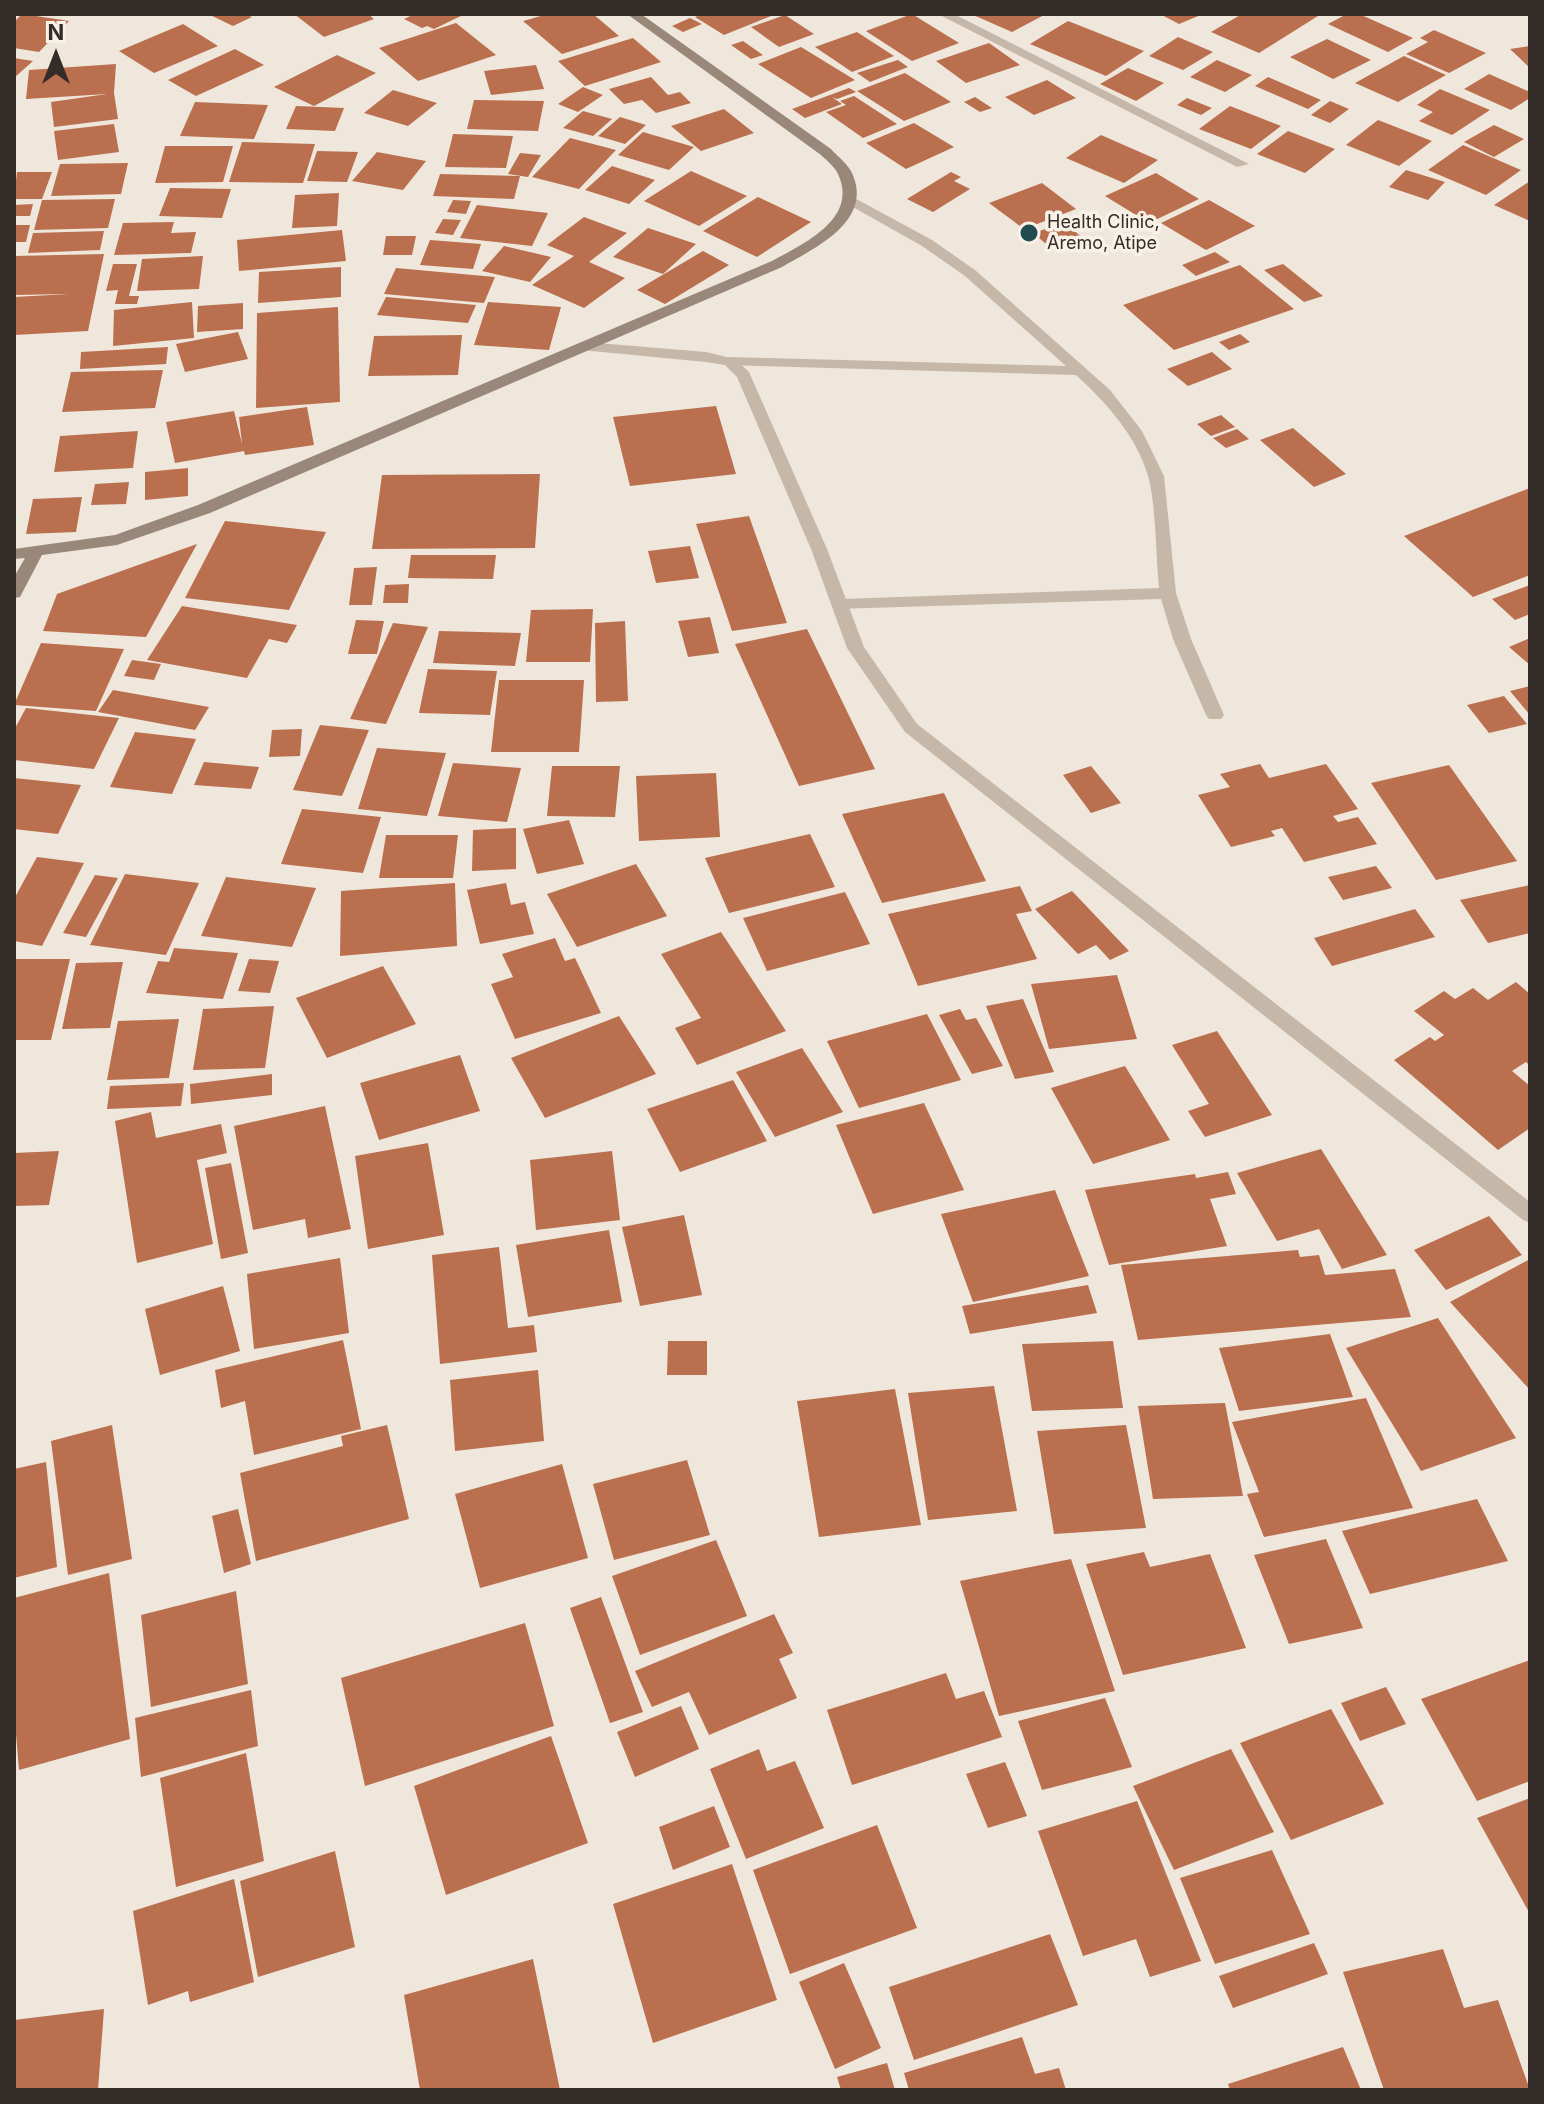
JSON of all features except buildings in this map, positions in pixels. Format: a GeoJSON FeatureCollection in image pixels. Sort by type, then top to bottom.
{"type":"FeatureCollection","features":[{"type":"Feature","properties":{"kind":"street"},"geometry":{"type":"LineString","coordinates":[[14,554],[117,540],[204,509],[777,264],[813,244],[841,222],[849,199],[845,173],[826,152],[633,14]]}},
{"type":"Feature","properties":{"kind":"street"},"geometry":{"type":"LineString","coordinates":[[944,14],[1242,164]]}},
{"type":"Feature","properties":{"kind":"street"},"geometry":{"type":"LineString","coordinates":[[849,199],[927,243],[970,273],[1105,393],[1136,434],[1156,476],[1168,593],[1182,639],[1215,715]]}},
{"type":"Feature","properties":{"kind":"street"},"geometry":{"type":"LineString","coordinates":[[586,347],[706,357],[730,362],[1080,371]]}},
{"type":"Feature","properties":{"kind":"street"},"geometry":{"type":"LineString","coordinates":[[730,362],[744,375],[841,605],[856,648],[911,728],[1530,1214]]}},
{"type":"Feature","properties":{"kind":"street"},"geometry":{"type":"LineString","coordinates":[[14,593],[36,552]]}},
{"type":"Feature","properties":{"kind":"street"},"geometry":{"type":"LineString","coordinates":[[841,605],[1168,593]]}},
{"type":"Feature","properties":{"kind":"place","name":"Health Clinic, Aremo, Atipe"},"geometry":{"type":"Point","coordinates":[1029,233]}}]}
